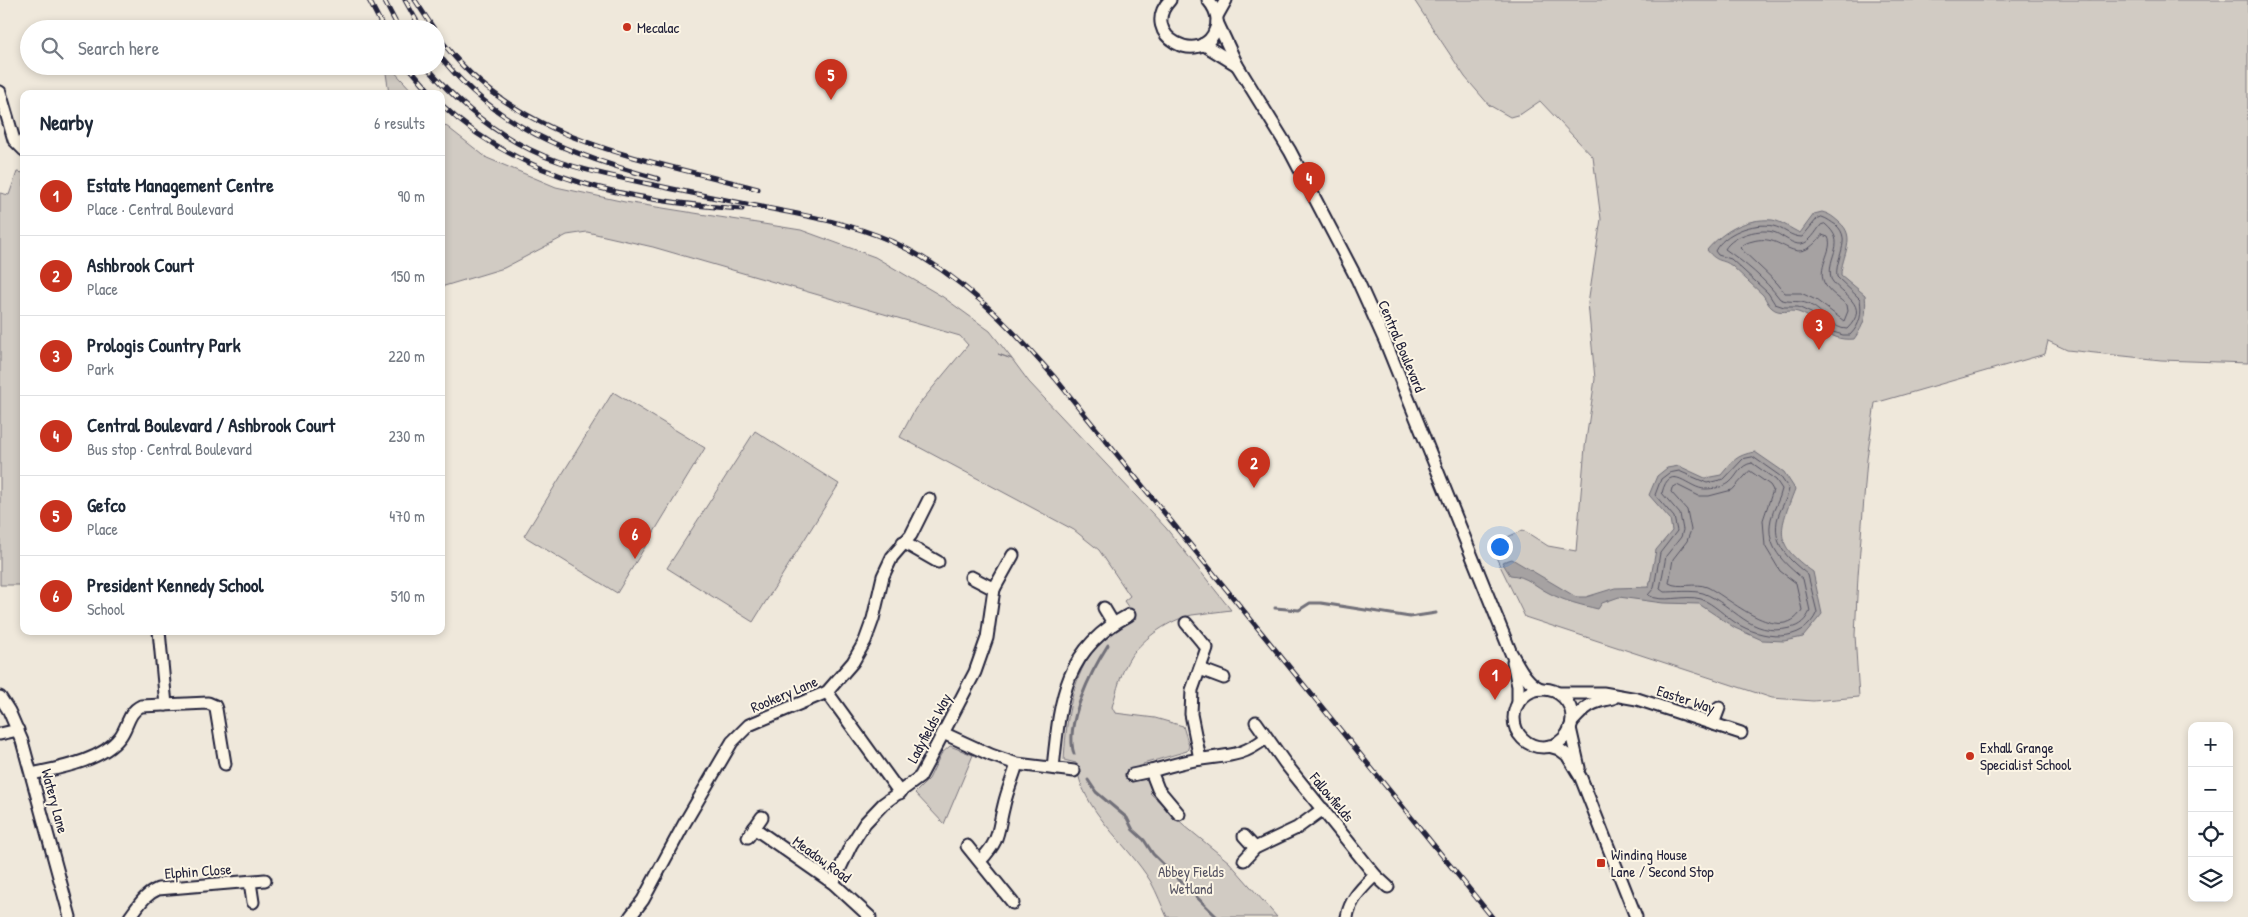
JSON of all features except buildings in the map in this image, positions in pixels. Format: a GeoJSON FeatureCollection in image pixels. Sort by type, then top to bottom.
{"type":"FeatureCollection","features":[{"type":"Feature","properties":{"kind":"street"},"geometry":{"type":"LineString","coordinates":[[1159,0],[1162,13],[1162,27],[1170,40],[1182,47],[1191,48],[1203,44],[1212,36],[1217,19],[1226,0]]}},
{"type":"Feature","properties":{"kind":"street"},"geometry":{"type":"LineString","coordinates":[[1162,13],[1170,0]]}},
{"type":"Feature","properties":{"kind":"street","name":"Central Boulevard"},"geometry":{"type":"LineString","coordinates":[[1208,0],[1213,6],[1237,65],[1290,151],[1357,279],[1511,653],[1524,676],[1541,689]]}},
{"type":"Feature","properties":{"kind":"street","name":"Central Boulevard"},"geometry":{"type":"LineString","coordinates":[[1203,44],[1237,65]]}},
{"type":"Feature","properties":{"kind":"street"},"geometry":{"type":"LineString","coordinates":[[0,92],[14,140],[20,146]]}},
{"type":"Feature","properties":{"kind":"street","name":"Rookery Lane"},"geometry":{"type":"LineString","coordinates":[[630,917],[643,900],[684,824],[732,742],[749,725],[828,692],[853,662],[865,641],[873,619],[883,576],[892,557],[911,535],[929,499]]}},
{"type":"Feature","properties":{"kind":"street"},"geometry":{"type":"LineString","coordinates":[[903,542],[938,562]]}},
{"type":"Feature","properties":{"kind":"street","name":"Ladyfields Way"},"geometry":{"type":"LineString","coordinates":[[833,883],[851,845],[865,823],[883,804],[920,777],[978,663],[987,638],[994,589],[1013,555]]}},
{"type":"Feature","properties":{"kind":"street"},"geometry":{"type":"LineString","coordinates":[[971,577],[994,589]]}},
{"type":"Feature","properties":{"kind":"street"},"geometry":{"type":"LineString","coordinates":[[1104,608],[1113,623]]}},
{"type":"Feature","properties":{"kind":"street"},"geometry":{"type":"LineString","coordinates":[[1053,768],[1059,711],[1072,672],[1090,642],[1113,623],[1129,615]]}},
{"type":"Feature","properties":{"kind":"street"},"geometry":{"type":"LineString","coordinates":[[1186,623],[1207,648],[1192,690],[1191,714],[1200,759]]}},
{"type":"Feature","properties":{"kind":"street"},"geometry":{"type":"LineString","coordinates":[[159,635],[166,705]]}},
{"type":"Feature","properties":{"kind":"street","name":"Central Boulevard"},"geometry":{"type":"LineString","coordinates":[[1511,653],[1518,686],[1518,702]]}},
{"type":"Feature","properties":{"kind":"street"},"geometry":{"type":"LineString","coordinates":[[1200,669],[1224,678]]}},
{"type":"Feature","properties":{"kind":"street"},"geometry":{"type":"LineString","coordinates":[[1581,778],[1563,751],[1549,746],[1531,744],[1521,736],[1514,719],[1518,702],[1527,694],[1541,689],[1558,693],[1569,704],[1581,778],[1636,917]]}},
{"type":"Feature","properties":{"kind":"street"},"geometry":{"type":"LineString","coordinates":[[828,692],[900,793]]}},
{"type":"Feature","properties":{"kind":"street","name":"Easter Way"},"geometry":{"type":"LineString","coordinates":[[1558,693],[1603,693],[1622,696],[1676,711],[1741,733]]}},
{"type":"Feature","properties":{"kind":"street","name":"Easter Way"},"geometry":{"type":"LineString","coordinates":[[1571,725],[1586,706],[1622,696]]}},
{"type":"Feature","properties":{"kind":"street","name":"Watery Lane"},"geometry":{"type":"LineString","coordinates":[[0,697],[18,730],[32,774],[70,917]]}},
{"type":"Feature","properties":{"kind":"street"},"geometry":{"type":"LineString","coordinates":[[32,774],[73,765],[94,756],[108,748],[121,736],[136,708],[166,705],[208,703],[214,706],[225,764]]}},
{"type":"Feature","properties":{"kind":"street"},"geometry":{"type":"LineString","coordinates":[[1713,724],[1719,708]]}},
{"type":"Feature","properties":{"kind":"street","name":"Fallowfields"},"geometry":{"type":"LineString","coordinates":[[1256,722],[1266,738],[1375,875],[1388,887]]}},
{"type":"Feature","properties":{"kind":"street"},"geometry":{"type":"LineString","coordinates":[[1549,746],[1564,738],[1571,725]]}},
{"type":"Feature","properties":{"kind":"street"},"geometry":{"type":"LineString","coordinates":[[0,734],[18,730]]}},
{"type":"Feature","properties":{"kind":"street"},"geometry":{"type":"LineString","coordinates":[[943,733],[1017,764],[1072,771]]}},
{"type":"Feature","properties":{"kind":"street"},"geometry":{"type":"LineString","coordinates":[[1132,775],[1200,759],[1226,757],[1243,753],[1266,738]]}},
{"type":"Feature","properties":{"kind":"street"},"geometry":{"type":"LineString","coordinates":[[980,861],[997,838],[1002,825],[1004,806],[1017,764]]}},
{"type":"Feature","properties":{"kind":"street"},"geometry":{"type":"LineString","coordinates":[[1151,771],[1158,789],[1179,814]]}},
{"type":"Feature","properties":{"kind":"street"},"geometry":{"type":"LineString","coordinates":[[1244,860],[1255,848],[1297,828],[1323,809]]}},
{"type":"Feature","properties":{"kind":"street","name":"Meadow Road"},"geometry":{"type":"LineString","coordinates":[[762,817],[751,833],[833,883],[870,917]]}},
{"type":"Feature","properties":{"kind":"street"},"geometry":{"type":"LineString","coordinates":[[1244,836],[1255,848]]}},
{"type":"Feature","properties":{"kind":"street"},"geometry":{"type":"LineString","coordinates":[[967,846],[1013,903]]}},
{"type":"Feature","properties":{"kind":"street"},"geometry":{"type":"LineString","coordinates":[[1347,917],[1349,906],[1358,891],[1375,875]]}},
{"type":"Feature","properties":{"kind":"street","name":"Elphin Close"},"geometry":{"type":"LineString","coordinates":[[130,917],[144,897],[158,889],[265,880]]}},
{"type":"Feature","properties":{"kind":"street","name":"Elphin Close"},"geometry":{"type":"LineString","coordinates":[[250,882],[253,902]]}},
{"type":"Feature","properties":{"kind":"green space"},"geometry":{"type":"Polygon","coordinates":[[[1414,0],[2248,0],[2248,363],[2161,360],[2067,350],[2048,341],[2045,354],[1875,403],[1867,459],[1858,576],[1855,635],[1859,697],[1813,701],[1772,698],[1525,617],[1490,545],[1523,530],[1548,546],[1576,551],[1585,447],[1595,379],[1588,303],[1601,219],[1593,157],[1540,101],[1521,114],[1510,117],[1489,105],[1465,77],[1414,0]]]}},
{"type":"Feature","properties":{"kind":"green space"},"geometry":{"type":"Polygon","coordinates":[[[386,75],[397,75],[411,90],[388,90],[386,75]]]}},
{"type":"Feature","properties":{"kind":"green space","name":"Abbey Fields Wetland"},"geometry":{"type":"Polygon","coordinates":[[[445,125],[487,158],[556,187],[625,202],[801,230],[875,257],[943,297],[990,331],[1029,382],[1166,528],[1231,610],[1183,617],[1166,625],[1150,636],[1131,656],[1120,681],[1112,707],[1115,713],[1155,718],[1183,726],[1189,746],[1187,751],[1143,764],[1152,791],[1150,793],[1185,826],[1229,862],[1277,917],[1167,917],[1151,882],[1141,867],[1106,826],[1087,796],[1080,780],[1076,763],[1064,760],[1066,734],[1073,694],[1088,658],[1110,636],[1136,618],[1124,601],[1130,596],[1099,550],[1074,530],[900,437],[915,409],[968,345],[960,336],[653,247],[587,232],[567,235],[504,268],[445,286],[445,125]]]}},
{"type":"Feature","properties":{"kind":"green space"},"geometry":{"type":"Polygon","coordinates":[[[17,172],[20,172],[20,585],[0,585],[0,193],[9,195],[17,172]]]}},
{"type":"Feature","properties":{"kind":"green space"},"geometry":{"type":"Polygon","coordinates":[[[613,392],[705,448],[617,593],[524,536],[613,392]]]}},
{"type":"Feature","properties":{"kind":"green space"},"geometry":{"type":"Polygon","coordinates":[[[755,431],[839,484],[753,622],[667,568],[755,431]]]}},
{"type":"Feature","properties":{"kind":"green space"},"geometry":{"type":"Polygon","coordinates":[[[950,746],[973,755],[944,824],[915,793],[929,779],[941,754],[950,746]]]}},
{"type":"Feature","properties":{"kind":"water"},"geometry":{"type":"Polygon","coordinates":[[[1822,212],[1833,217],[1845,228],[1848,240],[1841,275],[1865,295],[1866,308],[1864,318],[1861,328],[1854,339],[1844,339],[1829,334],[1813,320],[1798,312],[1775,310],[1769,305],[1763,295],[1732,266],[1717,259],[1707,250],[1720,237],[1736,227],[1753,221],[1772,220],[1800,233],[1814,214],[1822,212]]]}},
{"type":"Feature","properties":{"kind":"water"},"geometry":{"type":"Polygon","coordinates":[[[1755,452],[1784,472],[1795,489],[1785,516],[1783,535],[1785,544],[1791,553],[1813,572],[1822,614],[1803,637],[1784,641],[1762,640],[1735,628],[1699,604],[1663,603],[1619,597],[1602,603],[1598,609],[1585,606],[1561,598],[1526,579],[1510,575],[1502,562],[1512,559],[1576,597],[1586,597],[1615,588],[1649,587],[1656,550],[1672,531],[1670,519],[1649,495],[1657,476],[1667,468],[1679,466],[1705,478],[1721,475],[1735,459],[1755,452]]]}},
{"type":"Feature","properties":{"kind":"waterway"},"geometry":{"type":"LineString","coordinates":[[1275,608],[1299,610],[1310,603],[1321,603],[1410,617],[1436,613]]}},
{"type":"Feature","properties":{"kind":"waterway"},"geometry":{"type":"LineString","coordinates":[[1074,754],[1072,742],[1076,713],[1095,668],[1108,645]]}},
{"type":"Feature","properties":{"kind":"waterway"},"geometry":{"type":"LineString","coordinates":[[1088,780],[1096,792],[1127,818],[1133,830],[1144,840],[1153,854],[1217,917]]}},
{"type":"Feature","properties":{"kind":"railway"},"geometry":{"type":"LineString","coordinates":[[369,0],[379,20]]}},
{"type":"Feature","properties":{"kind":"railway"},"geometry":{"type":"LineString","coordinates":[[384,0],[394,20]]}},
{"type":"Feature","properties":{"kind":"railway"},"geometry":{"type":"LineString","coordinates":[[405,0],[416,20]]}},
{"type":"Feature","properties":{"kind":"railway"},"geometry":{"type":"LineString","coordinates":[[415,0],[428,20]]}},
{"type":"Feature","properties":{"kind":"railway"},"geometry":{"type":"LineString","coordinates":[[445,44],[467,70],[501,99],[540,122],[581,140],[624,154],[758,189]]}},
{"type":"Feature","properties":{"kind":"railway"},"geometry":{"type":"LineString","coordinates":[[445,62],[459,78],[483,100],[509,119],[536,135],[595,159],[659,179]]}},
{"type":"Feature","properties":{"kind":"railway"},"geometry":{"type":"LineString","coordinates":[[416,75],[429,90]]}},
{"type":"Feature","properties":{"kind":"railway"},"geometry":{"type":"LineString","coordinates":[[434,75],[470,110],[504,135],[560,162],[597,173],[846,225],[891,241],[916,254],[960,283],[981,300],[1055,378],[1492,917]]}},
{"type":"Feature","properties":{"kind":"railway"},"geometry":{"type":"LineString","coordinates":[[445,107],[473,130],[507,152],[543,169],[581,183],[661,200],[742,209]]}},
{"type":"Feature","properties":{"kind":"place","name":"Mecalac"},"geometry":{"type":"Point","coordinates":[627,27]}},
{"type":"Feature","properties":{"kind":"place","name":"Gefco"},"geometry":{"type":"Point","coordinates":[831,100]}},
{"type":"Feature","properties":{"kind":"place","name":"Central Boulevard / Ashbrook Court"},"geometry":{"type":"Point","coordinates":[1309,203]}},
{"type":"Feature","properties":{"kind":"place","name":"Prologis Country Park"},"geometry":{"type":"Point","coordinates":[1819,350]}},
{"type":"Feature","properties":{"kind":"place","name":"Ashbrook Court"},"geometry":{"type":"Point","coordinates":[1254,488]}},
{"type":"Feature","properties":{"kind":"place","name":"President Kennedy School"},"geometry":{"type":"Point","coordinates":[635,559]}},
{"type":"Feature","properties":{"kind":"place","name":"Estate Management Centre"},"geometry":{"type":"Point","coordinates":[1495,700]}},
{"type":"Feature","properties":{"kind":"place","name":"Exhall Grange Specialist School"},"geometry":{"type":"Point","coordinates":[1970,756]}},
{"type":"Feature","properties":{"kind":"place","name":"Winding House Lane / Second Stop"},"geometry":{"type":"Point","coordinates":[1601,863]}}]}
